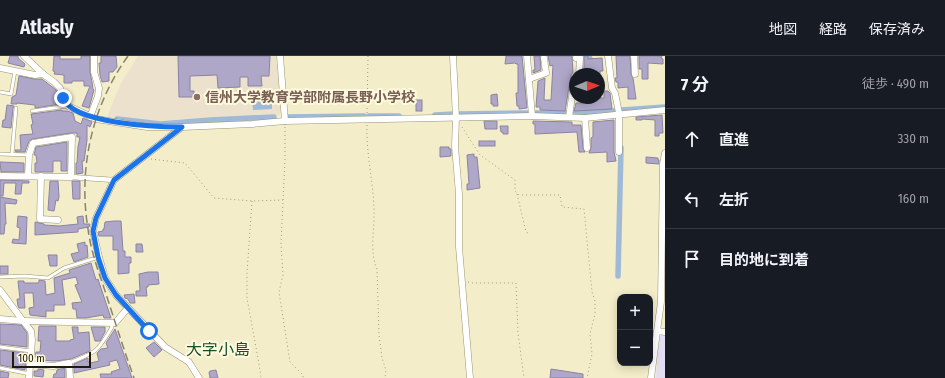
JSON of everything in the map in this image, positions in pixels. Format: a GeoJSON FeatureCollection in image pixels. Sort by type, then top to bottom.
{"type":"FeatureCollection","features":[{"type":"Feature","properties":{"kind":"street"},"geometry":{"type":"LineString","coordinates":[[24,56],[60,88],[68,106],[96,119],[147,127],[252,124],[285,120],[367,120],[532,116],[585,118],[665,110]]}},
{"type":"Feature","properties":{"kind":"street"},"geometry":{"type":"LineString","coordinates":[[90,116],[98,96],[99,88],[94,72],[94,56]]}},
{"type":"Feature","properties":{"kind":"street"},"geometry":{"type":"LineString","coordinates":[[280,56],[285,120]]}},
{"type":"Feature","properties":{"kind":"street"},"geometry":{"type":"LineString","coordinates":[[453,56],[456,118],[455,146],[459,194],[461,280],[470,378]]}},
{"type":"Feature","properties":{"kind":"street"},"geometry":{"type":"LineString","coordinates":[[527,56],[532,116]]}},
{"type":"Feature","properties":{"kind":"street"},"geometry":{"type":"LineString","coordinates":[[608,56],[612,88],[615,93],[619,114],[619,152]]}},
{"type":"Feature","properties":{"kind":"street"},"geometry":{"type":"LineString","coordinates":[[634,56],[635,74]]}},
{"type":"Feature","properties":{"kind":"street"},"geometry":{"type":"LineString","coordinates":[[576,57],[580,58],[579,68]]}},
{"type":"Feature","properties":{"kind":"street"},"geometry":{"type":"LineString","coordinates":[[575,68],[576,57]]}},
{"type":"Feature","properties":{"kind":"street"},"geometry":{"type":"LineString","coordinates":[[529,79],[546,72],[544,58]]}},
{"type":"Feature","properties":{"kind":"street"},"geometry":{"type":"LineString","coordinates":[[0,68],[35,75],[43,74]]}},
{"type":"Feature","properties":{"kind":"street"},"geometry":{"type":"LineString","coordinates":[[569,117],[571,104]]}},
{"type":"Feature","properties":{"kind":"street"},"geometry":{"type":"LineString","coordinates":[[585,118],[587,148]]}},
{"type":"Feature","properties":{"kind":"street"},"geometry":{"type":"LineString","coordinates":[[182,127],[114,180],[96,218],[93,231],[98,257],[105,278],[116,295],[165,347],[189,362],[199,378]]}},
{"type":"Feature","properties":{"kind":"street"},"geometry":{"type":"LineString","coordinates":[[28,176],[29,155],[33,143],[72,137],[71,177]]}},
{"type":"Feature","properties":{"kind":"street"},"geometry":{"type":"LineString","coordinates":[[651,378],[661,302],[662,171],[665,153]]}},
{"type":"Feature","properties":{"kind":"street"},"geometry":{"type":"LineString","coordinates":[[0,176],[71,177],[114,180]]}},
{"type":"Feature","properties":{"kind":"street"},"geometry":{"type":"LineString","coordinates":[[41,176],[40,219],[58,220]]}},
{"type":"Feature","properties":{"kind":"street"},"geometry":{"type":"LineString","coordinates":[[0,290],[31,331],[32,351],[30,376]]}},
{"type":"Feature","properties":{"kind":"street"},"geometry":{"type":"LineString","coordinates":[[0,319],[115,323],[128,308]]}},
{"type":"Feature","properties":{"kind":"street"},"geometry":{"type":"LineString","coordinates":[[656,331],[665,332]]}},
{"type":"Feature","properties":{"kind":"street"},"geometry":{"type":"LineString","coordinates":[[31,364],[54,366],[69,363],[70,378]]}},
{"type":"Feature","properties":{"kind":"lane"},"geometry":{"type":"LineString","coordinates":[[0,92],[11,94],[16,71]]}},
{"type":"Feature","properties":{"kind":"lane"},"geometry":{"type":"LineString","coordinates":[[32,111],[68,106]]}},
{"type":"Feature","properties":{"kind":"lane"},"geometry":{"type":"LineString","coordinates":[[12,154],[16,108]]}},
{"type":"Feature","properties":{"kind":"lane"},"geometry":{"type":"LineString","coordinates":[[0,154],[29,155]]}},
{"type":"Feature","properties":{"kind":"lane"},"geometry":{"type":"LineString","coordinates":[[0,277],[25,276],[48,278],[64,268],[98,257]]}},
{"type":"Feature","properties":{"kind":"lane"},"geometry":{"type":"LineString","coordinates":[[69,363],[91,354],[101,345],[112,327],[111,323]]}},
{"type":"Feature","properties":{"kind":"lane"},"geometry":{"type":"LineString","coordinates":[[0,347],[32,351]]}},
{"type":"Feature","properties":{"kind":"lane"},"geometry":{"type":"LineString","coordinates":[[0,368],[30,376]]}},
{"type":"Feature","properties":{"kind":"path"},"geometry":{"type":"LineString","coordinates":[[368,56],[367,145],[374,208],[373,260],[377,269],[379,336],[382,358],[386,370],[385,378]]}},
{"type":"Feature","properties":{"kind":"path"},"geometry":{"type":"LineString","coordinates":[[456,118],[480,155],[515,180],[515,191],[517,193],[526,232],[530,234]]}},
{"type":"Feature","properties":{"kind":"path"},"geometry":{"type":"LineString","coordinates":[[285,120],[284,200],[280,244],[284,275],[279,292],[290,362],[303,375],[303,378]]}},
{"type":"Feature","properties":{"kind":"path"},"geometry":{"type":"LineString","coordinates":[[142,158],[185,163],[214,198],[252,201],[284,200]]}},
{"type":"Feature","properties":{"kind":"path"},"geometry":{"type":"LineString","coordinates":[[517,193],[519,195],[560,195],[562,207],[584,209],[592,292],[595,301],[595,314],[590,334],[592,354],[587,378]]}},
{"type":"Feature","properties":{"kind":"path"},"geometry":{"type":"LineString","coordinates":[[252,201],[247,273],[247,298],[261,378]]}},
{"type":"Feature","properties":{"kind":"path"},"geometry":{"type":"LineString","coordinates":[[461,280],[473,283],[516,284],[518,333],[524,378]]}},
{"type":"Feature","properties":{"kind":"shaded area","name":"信州大学教育学部附属長野小学校"},"geometry":{"type":"Polygon","coordinates":[[[138,56],[276,56],[281,109],[280,115],[164,121],[107,117],[120,85],[138,56]]]}},
{"type":"Feature","properties":{"kind":"shaded area"},"geometry":{"type":"Polygon","coordinates":[[[662,334],[665,335],[665,378],[656,378],[659,338],[662,334]]]}},
{"type":"Feature","properties":{"kind":"water"},"geometry":{"type":"Polygon","coordinates":[[[272,99],[272,109],[253,110],[252,100],[272,99]]]}},
{"type":"Feature","properties":{"kind":"building"},"geometry":{"type":"Polygon","coordinates":[[[10,56],[18,56],[18,58],[25,64],[24,67],[8,63],[10,56]]]}},
{"type":"Feature","properties":{"kind":"building"},"geometry":{"type":"Polygon","coordinates":[[[54,56],[60,56],[60,59],[81,59],[81,56],[90,56],[90,72],[94,90],[89,108],[82,106],[90,86],[84,86],[84,81],[64,83],[64,75],[54,74],[54,56]]]}},
{"type":"Feature","properties":{"kind":"building"},"geometry":{"type":"Polygon","coordinates":[[[101,56],[116,56],[117,67],[113,72],[109,72],[109,81],[102,82],[99,63],[101,63],[101,56]]]}},
{"type":"Feature","properties":{"kind":"building"},"geometry":{"type":"Polygon","coordinates":[[[178,56],[270,56],[269,76],[261,76],[262,86],[248,86],[248,77],[240,77],[240,87],[218,88],[217,75],[190,76],[190,91],[194,91],[194,97],[179,97],[178,56]]]}},
{"type":"Feature","properties":{"kind":"building"},"geometry":{"type":"Polygon","coordinates":[[[506,56],[522,56],[527,108],[519,109],[519,106],[517,106],[516,93],[518,93],[518,64],[505,64],[506,56]]]}},
{"type":"Feature","properties":{"kind":"building"},"geometry":{"type":"Polygon","coordinates":[[[534,56],[540,56],[541,70],[533,73],[533,70],[535,70],[534,56]]]}},
{"type":"Feature","properties":{"kind":"building"},"geometry":{"type":"Polygon","coordinates":[[[548,56],[572,56],[573,68],[569,68],[569,87],[565,111],[540,110],[540,107],[536,107],[538,81],[545,78],[544,100],[551,100],[553,65],[550,66],[548,56]]]}},
{"type":"Feature","properties":{"kind":"building"},"geometry":{"type":"Polygon","coordinates":[[[584,56],[588,56],[588,59],[602,58],[603,68],[584,68],[584,56]]]}},
{"type":"Feature","properties":{"kind":"building"},"geometry":{"type":"Polygon","coordinates":[[[616,56],[630,56],[631,74],[636,99],[628,99],[628,87],[618,88],[618,82],[616,82],[615,78],[617,78],[616,56]]]}},
{"type":"Feature","properties":{"kind":"building"},"geometry":{"type":"Polygon","coordinates":[[[639,56],[662,56],[661,58],[663,59],[663,64],[648,63],[648,79],[642,79],[642,69],[639,69],[639,56]]]}},
{"type":"Feature","properties":{"kind":"building"},"geometry":{"type":"Polygon","coordinates":[[[19,76],[42,79],[56,90],[61,104],[35,108],[35,105],[17,103],[11,104],[12,97],[16,95],[19,76]]]}},
{"type":"Feature","properties":{"kind":"building"},"geometry":{"type":"Polygon","coordinates":[[[605,91],[610,93],[612,109],[574,111],[576,104],[605,104],[605,91]]]}},
{"type":"Feature","properties":{"kind":"building"},"geometry":{"type":"Polygon","coordinates":[[[497,94],[498,106],[493,106],[493,104],[491,104],[491,95],[497,94]]]}},
{"type":"Feature","properties":{"kind":"building"},"geometry":{"type":"Polygon","coordinates":[[[416,100],[422,100],[422,111],[416,111],[416,100]]]}},
{"type":"Feature","properties":{"kind":"building"},"geometry":{"type":"Polygon","coordinates":[[[7,105],[14,106],[11,128],[2,127],[3,120],[5,120],[7,105]]]}},
{"type":"Feature","properties":{"kind":"building"},"geometry":{"type":"Polygon","coordinates":[[[62,110],[73,113],[75,121],[81,124],[83,118],[92,122],[90,127],[87,125],[87,140],[84,161],[82,161],[83,173],[76,174],[80,137],[77,137],[77,133],[32,139],[29,141],[25,152],[16,152],[15,150],[21,150],[20,135],[33,134],[31,114],[62,110]]]}},
{"type":"Feature","properties":{"kind":"building"},"geometry":{"type":"Polygon","coordinates":[[[662,115],[663,133],[659,133],[659,136],[655,136],[655,120],[636,120],[636,117],[662,115]]]}},
{"type":"Feature","properties":{"kind":"building"},"geometry":{"type":"Polygon","coordinates":[[[614,120],[614,152],[616,161],[607,162],[607,152],[589,153],[591,148],[591,138],[593,137],[593,122],[614,120]]]}},
{"type":"Feature","properties":{"kind":"building"},"geometry":{"type":"Polygon","coordinates":[[[484,121],[497,121],[497,129],[485,129],[484,121]]]}},
{"type":"Feature","properties":{"kind":"building"},"geometry":{"type":"Polygon","coordinates":[[[533,121],[572,122],[572,125],[581,125],[583,148],[585,152],[579,152],[577,132],[535,134],[535,124],[533,124],[533,121]]]}},
{"type":"Feature","properties":{"kind":"building"},"geometry":{"type":"Polygon","coordinates":[[[500,126],[508,126],[508,134],[503,134],[503,132],[501,132],[500,126]]]}},
{"type":"Feature","properties":{"kind":"building"},"geometry":{"type":"Polygon","coordinates":[[[479,141],[495,141],[495,146],[479,146],[479,141]]]}},
{"type":"Feature","properties":{"kind":"building"},"geometry":{"type":"Polygon","coordinates":[[[67,142],[67,171],[61,171],[61,161],[53,161],[53,172],[35,172],[35,163],[37,163],[36,155],[34,155],[36,147],[67,142]]]}},
{"type":"Feature","properties":{"kind":"building"},"geometry":{"type":"Polygon","coordinates":[[[440,147],[449,147],[449,149],[451,149],[451,156],[440,157],[440,147]]]}},
{"type":"Feature","properties":{"kind":"building"},"geometry":{"type":"Polygon","coordinates":[[[474,154],[474,157],[477,157],[480,188],[467,190],[467,184],[469,184],[467,155],[474,154]]]}},
{"type":"Feature","properties":{"kind":"building"},"geometry":{"type":"Polygon","coordinates":[[[646,157],[658,158],[659,164],[646,163],[646,157]]]}},
{"type":"Feature","properties":{"kind":"building"},"geometry":{"type":"Polygon","coordinates":[[[0,162],[24,163],[24,172],[1,172],[0,162]]]}},
{"type":"Feature","properties":{"kind":"building"},"geometry":{"type":"Polygon","coordinates":[[[0,180],[29,181],[29,183],[22,183],[21,194],[15,194],[16,183],[4,183],[3,196],[0,196],[0,180]]]}},
{"type":"Feature","properties":{"kind":"building"},"geometry":{"type":"Polygon","coordinates":[[[50,181],[58,181],[59,197],[58,201],[56,200],[54,211],[48,210],[50,181]]]}},
{"type":"Feature","properties":{"kind":"building"},"geometry":{"type":"Polygon","coordinates":[[[72,181],[80,181],[80,199],[73,199],[72,181]]]}},
{"type":"Feature","properties":{"kind":"building"},"geometry":{"type":"Polygon","coordinates":[[[0,197],[17,200],[16,204],[5,203],[6,224],[4,234],[0,234],[0,197]]]}},
{"type":"Feature","properties":{"kind":"building"},"geometry":{"type":"Polygon","coordinates":[[[18,216],[27,217],[26,244],[12,243],[13,239],[19,240],[20,228],[17,227],[18,216]]]}},
{"type":"Feature","properties":{"kind":"building"},"geometry":{"type":"Polygon","coordinates":[[[83,216],[84,224],[90,224],[89,227],[78,229],[78,232],[35,235],[35,222],[44,225],[59,226],[78,224],[77,217],[83,216]]]}},
{"type":"Feature","properties":{"kind":"building"},"geometry":{"type":"Polygon","coordinates":[[[121,221],[123,251],[125,251],[125,257],[131,257],[131,263],[129,263],[129,273],[118,274],[118,250],[113,250],[113,236],[99,236],[98,232],[103,231],[105,222],[121,221]]]}},
{"type":"Feature","properties":{"kind":"building"},"geometry":{"type":"Polygon","coordinates":[[[85,242],[85,246],[87,245],[88,257],[74,262],[71,254],[79,252],[77,244],[85,242]]]}},
{"type":"Feature","properties":{"kind":"building"},"geometry":{"type":"Polygon","coordinates":[[[136,244],[142,244],[143,252],[136,252],[136,244]]]}},
{"type":"Feature","properties":{"kind":"building"},"geometry":{"type":"Polygon","coordinates":[[[48,255],[57,255],[57,266],[50,266],[48,255]]]}},
{"type":"Feature","properties":{"kind":"building"},"geometry":{"type":"Polygon","coordinates":[[[91,263],[111,318],[104,318],[103,315],[77,318],[76,309],[73,309],[72,303],[82,302],[75,285],[78,284],[76,277],[62,280],[65,305],[54,305],[54,311],[46,311],[46,317],[30,315],[29,308],[34,307],[33,293],[24,293],[25,308],[19,308],[17,299],[20,299],[18,281],[24,281],[24,283],[38,283],[39,280],[45,281],[46,295],[55,293],[54,278],[70,273],[69,270],[91,263]]]}},
{"type":"Feature","properties":{"kind":"building"},"geometry":{"type":"Polygon","coordinates":[[[0,266],[8,266],[8,274],[0,274],[0,266]]]}},
{"type":"Feature","properties":{"kind":"building"},"geometry":{"type":"Polygon","coordinates":[[[158,272],[159,284],[148,285],[148,287],[146,287],[147,296],[136,296],[136,291],[140,291],[139,274],[158,272]]]}},
{"type":"Feature","properties":{"kind":"building"},"geometry":{"type":"Polygon","coordinates":[[[134,294],[135,303],[130,303],[124,295],[134,294]]]}},
{"type":"Feature","properties":{"kind":"building"},"geometry":{"type":"Polygon","coordinates":[[[0,324],[21,325],[27,333],[27,347],[0,344],[0,324]]]}},
{"type":"Feature","properties":{"kind":"building"},"geometry":{"type":"Polygon","coordinates":[[[39,326],[56,326],[56,341],[70,341],[74,339],[72,327],[78,327],[78,333],[89,332],[90,351],[71,359],[55,361],[37,360],[37,357],[35,357],[36,352],[40,352],[41,341],[38,341],[39,326]]]}},
{"type":"Feature","properties":{"kind":"building"},"geometry":{"type":"Polygon","coordinates":[[[91,327],[105,327],[105,332],[100,341],[95,341],[91,327]]]}},
{"type":"Feature","properties":{"kind":"building"},"geometry":{"type":"Polygon","coordinates":[[[115,329],[132,378],[101,378],[100,374],[112,374],[111,372],[120,369],[117,360],[109,362],[110,365],[74,373],[74,364],[88,358],[88,362],[90,363],[99,361],[97,353],[101,349],[108,348],[106,343],[115,329]]]}},
{"type":"Feature","properties":{"kind":"building"},"geometry":{"type":"Polygon","coordinates":[[[154,342],[162,350],[154,357],[146,348],[154,342]]]}},
{"type":"Feature","properties":{"kind":"building"},"geometry":{"type":"Polygon","coordinates":[[[0,350],[26,353],[25,370],[0,365],[0,350]]]}},
{"type":"Feature","properties":{"kind":"building"},"geometry":{"type":"Polygon","coordinates":[[[65,368],[65,378],[53,378],[57,370],[65,368]]]}},
{"type":"Feature","properties":{"kind":"building"},"geometry":{"type":"Polygon","coordinates":[[[38,369],[44,370],[43,377],[34,376],[34,371],[38,371],[38,369]]]}},
{"type":"Feature","properties":{"kind":"building"},"geometry":{"type":"Polygon","coordinates":[[[551,369],[583,374],[583,378],[550,378],[551,369]]]}},
{"type":"Feature","properties":{"kind":"building"},"geometry":{"type":"Polygon","coordinates":[[[216,370],[218,378],[210,378],[209,372],[216,370]]]}},
{"type":"Feature","properties":{"kind":"building"},"geometry":{"type":"Polygon","coordinates":[[[0,371],[9,373],[8,378],[0,378],[0,371]]]}},
{"type":"Feature","properties":{"kind":"waterway"},"geometry":{"type":"LineString","coordinates":[[589,56],[591,68]]}},
{"type":"Feature","properties":{"kind":"waterway"},"geometry":{"type":"LineString","coordinates":[[622,110],[665,107]]}},
{"type":"Feature","properties":{"kind":"waterway"},"geometry":{"type":"LineString","coordinates":[[572,113],[616,111]]}},
{"type":"Feature","properties":{"kind":"waterway"},"geometry":{"type":"LineString","coordinates":[[458,114],[529,113]]}},
{"type":"Feature","properties":{"kind":"waterway"},"geometry":{"type":"LineString","coordinates":[[536,113],[567,113]]}},
{"type":"Feature","properties":{"kind":"waterway"},"geometry":{"type":"LineString","coordinates":[[435,115],[454,114]]}},
{"type":"Feature","properties":{"kind":"waterway"},"geometry":{"type":"LineString","coordinates":[[286,117],[364,116]]}},
{"type":"Feature","properties":{"kind":"waterway"},"geometry":{"type":"LineString","coordinates":[[369,116],[399,116]]}},
{"type":"Feature","properties":{"kind":"waterway"},"geometry":{"type":"LineString","coordinates":[[117,119],[161,124],[274,117]]}},
{"type":"Feature","properties":{"kind":"waterway"},"geometry":{"type":"LineString","coordinates":[[618,276],[621,148]]}},
{"type":"Feature","properties":{"kind":"railway"},"geometry":{"type":"LineString","coordinates":[[128,56],[105,96],[97,117],[87,161],[85,206],[89,238],[93,254],[134,378]]}},
{"type":"Feature","properties":{"kind":"place","name":"信州大学教育学部附属長野小学校"},"geometry":{"type":"Point","coordinates":[197,97]}},
{"type":"Feature","properties":{"kind":"district","name":"大字小島"},"geometry":{"type":"Point","coordinates":[218,349]}},
{"type":"Feature","properties":{"kind":"route"},"geometry":{"type":"LineString","coordinates":[[63,98],[68,106],[96,119],[147,127],[182,127],[114,180],[96,218],[93,231],[98,257],[105,278],[116,295],[149,331]]}}]}
